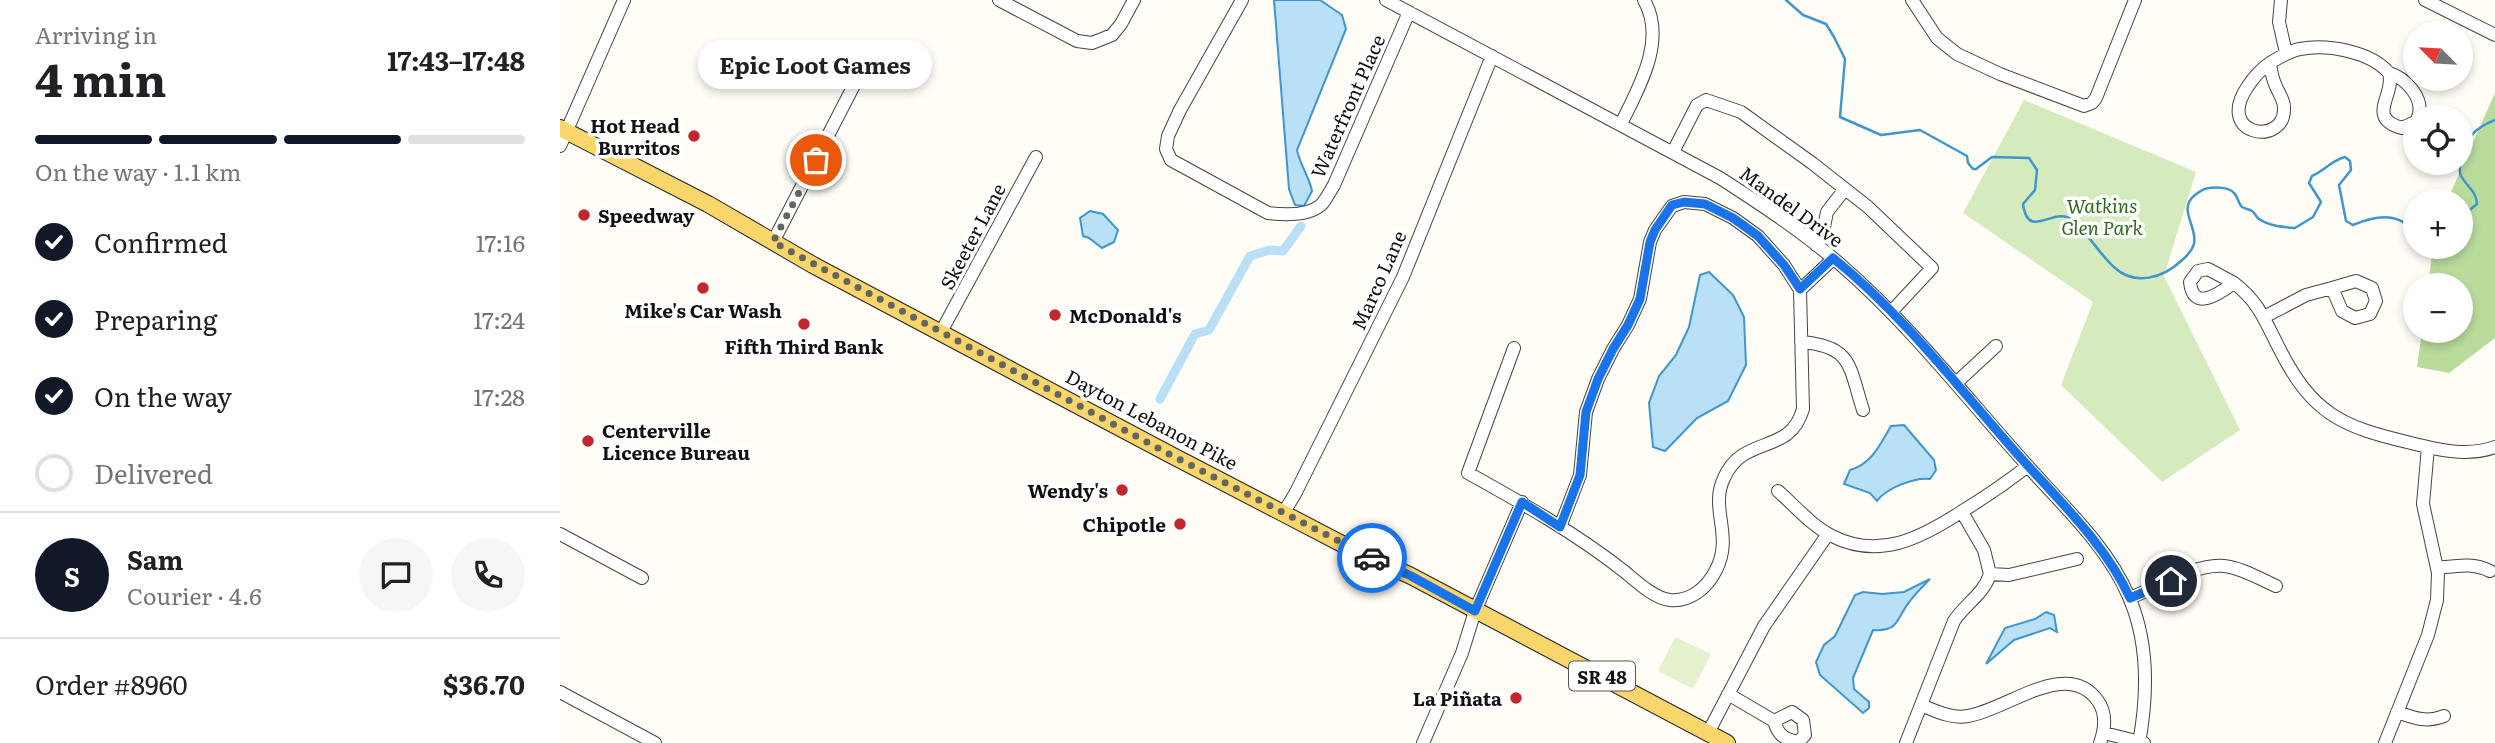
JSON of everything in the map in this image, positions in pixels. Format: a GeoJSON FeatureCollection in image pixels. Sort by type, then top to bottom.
{"type":"FeatureCollection","features":[{"type":"Feature","properties":{"kind":"main road","name":"Dayton Lebanon Pike"},"geometry":{"type":"LineString","coordinates":[[562,135],[708,204],[941,332],[1727,743]]}},
{"type":"Feature","properties":{"kind":"street"},"geometry":{"type":"LineString","coordinates":[[562,135],[624,0]]}},
{"type":"Feature","properties":{"kind":"street"},"geometry":{"type":"LineString","coordinates":[[999,0],[1077,41],[1092,43],[1104,40],[1119,28],[1134,0]]}},
{"type":"Feature","properties":{"kind":"street","name":"Waterfront Place"},"geometry":{"type":"LineString","coordinates":[[1242,0],[1180,110],[1168,136],[1166,149],[1171,160],[1268,213],[1283,215],[1303,212],[1320,205],[1334,185],[1409,12]]}},
{"type":"Feature","properties":{"kind":"street","name":"Mandel Drive"},"geometry":{"type":"LineString","coordinates":[[1386,0],[1673,152],[1740,191],[1833,258],[1891,312],[2104,555],[2130,598],[2145,665],[2145,708],[2141,743]]}},
{"type":"Feature","properties":{"kind":"street"},"geometry":{"type":"LineString","coordinates":[[1621,124],[1653,45],[1652,15],[1644,0]]}},
{"type":"Feature","properties":{"kind":"street"},"geometry":{"type":"LineString","coordinates":[[1912,0],[1937,38],[1957,54],[2000,74],[2084,106],[2092,103],[2135,0]]}},
{"type":"Feature","properties":{"kind":"street"},"geometry":{"type":"LineString","coordinates":[[2281,0],[2279,22],[2286,53]]}},
{"type":"Feature","properties":{"kind":"street"},"geometry":{"type":"LineString","coordinates":[[2425,0],[2495,35]]}},
{"type":"Feature","properties":{"kind":"street"},"geometry":{"type":"LineString","coordinates":[[2270,63],[2284,104],[2283,117],[2269,131],[2255,132],[2239,118],[2239,98],[2252,80],[2270,63],[2299,49],[2318,48],[2355,53],[2371,60],[2400,78],[2417,96],[2420,105]]}},
{"type":"Feature","properties":{"kind":"street","name":"Marco Lane"},"geometry":{"type":"LineString","coordinates":[[1284,512],[1403,277],[1492,56]]}},
{"type":"Feature","properties":{"kind":"street"},"geometry":{"type":"LineString","coordinates":[[773,242],[867,60]]}},
{"type":"Feature","properties":{"kind":"street"},"geometry":{"type":"LineString","coordinates":[[2389,73],[2391,83],[2382,106],[2385,117],[2391,123],[2403,128]]}},
{"type":"Feature","properties":{"kind":"street"},"geometry":{"type":"LineString","coordinates":[[1673,152],[1697,105],[1706,100],[1741,112],[1845,189],[1905,240],[1932,268],[1891,312]]}},
{"type":"Feature","properties":{"kind":"street","name":"Skeeter Lane"},"geometry":{"type":"LineString","coordinates":[[941,332],[1036,157]]}},
{"type":"Feature","properties":{"kind":"street"},"geometry":{"type":"LineString","coordinates":[[1816,245],[1822,237],[1827,212],[1845,189]]}},
{"type":"Feature","properties":{"kind":"street"},"geometry":{"type":"LineString","coordinates":[[1514,348],[1468,473],[1522,502],[1560,527],[1611,560],[1649,590],[1667,600],[1681,600],[1696,594],[1708,584],[1723,554],[1725,538],[1718,496],[1731,464],[1744,452],[1780,439],[1791,432],[1799,422],[1803,408],[1800,289],[1784,265],[1758,236],[1733,218],[1705,204],[1684,202],[1672,205],[1650,242],[1640,299],[1613,349],[1586,412],[1580,475],[1560,527]]}},
{"type":"Feature","properties":{"kind":"street"},"geometry":{"type":"LineString","coordinates":[[1800,289],[1833,258]]}},
{"type":"Feature","properties":{"kind":"street"},"geometry":{"type":"LineString","coordinates":[[2234,283],[2253,300],[2296,380],[2318,405],[2359,430],[2428,447],[2463,453],[2495,447]]}},
{"type":"Feature","properties":{"kind":"street"},"geometry":{"type":"LineString","coordinates":[[2264,317],[2306,295],[2332,288]]}},
{"type":"Feature","properties":{"kind":"street"},"geometry":{"type":"LineString","coordinates":[[1801,342],[1822,344],[1836,349],[1846,359],[1863,410]]}},
{"type":"Feature","properties":{"kind":"street"},"geometry":{"type":"LineString","coordinates":[[1956,383],[1996,346]]}},
{"type":"Feature","properties":{"kind":"street"},"geometry":{"type":"LineString","coordinates":[[2385,743],[2434,616],[2437,568],[2423,504],[2428,447]]}},
{"type":"Feature","properties":{"kind":"street"},"geometry":{"type":"LineString","coordinates":[[1778,491],[1828,534],[1862,546],[1889,547],[1923,535],[1996,490],[2028,466]]}},
{"type":"Feature","properties":{"kind":"street"},"geometry":{"type":"LineString","coordinates":[[1423,743],[1522,502]]}},
{"type":"Feature","properties":{"kind":"street"},"geometry":{"type":"LineString","coordinates":[[1906,743],[1954,621],[1981,592],[1990,574],[1984,550],[1962,512]]}},
{"type":"Feature","properties":{"kind":"street"},"geometry":{"type":"LineString","coordinates":[[560,534],[642,578]]}},
{"type":"Feature","properties":{"kind":"street"},"geometry":{"type":"LineString","coordinates":[[1709,733],[1764,626],[1828,534]]}},
{"type":"Feature","properties":{"kind":"street"},"geometry":{"type":"LineString","coordinates":[[1990,574],[2009,575],[2077,559]]}},
{"type":"Feature","properties":{"kind":"street"},"geometry":{"type":"LineString","coordinates":[[2437,568],[2476,565],[2490,571]]}},
{"type":"Feature","properties":{"kind":"street"},"geometry":{"type":"LineString","coordinates":[[2130,598],[2196,570],[2217,566],[2236,569],[2276,586]]}},
{"type":"Feature","properties":{"kind":"street"},"geometry":{"type":"LineString","coordinates":[[1921,705],[1952,716],[1970,716],[2066,682],[2088,691],[2100,704],[2103,711],[2102,738],[2141,743]]}},
{"type":"Feature","properties":{"kind":"street"},"geometry":{"type":"LineString","coordinates":[[560,692],[655,743]]}},
{"type":"Feature","properties":{"kind":"street"},"geometry":{"type":"LineString","coordinates":[[1728,694],[1774,721]]}},
{"type":"Feature","properties":{"kind":"street"},"geometry":{"type":"LineString","coordinates":[[2397,712],[2420,720],[2435,720],[2444,716]]}},
{"type":"Feature","properties":{"kind":"green space"},"geometry":{"type":"Polygon","coordinates":[[[2495,93],[2495,338],[2449,373],[2417,367],[2420,343],[2473,343],[2473,273],[2430,273],[2431,259],[2473,259],[2473,189],[2452,189],[2459,175],[2473,175],[2473,142],[2495,93]]]}},
{"type":"Feature","properties":{"kind":"green space","name":"Watkins Glen Park"},"geometry":{"type":"Polygon","coordinates":[[[2024,100],[2196,172],[2164,276],[2240,430],[2162,482],[2061,385],[2093,302],[1963,213],[2024,100]]]}},
{"type":"Feature","properties":{"kind":"green space"},"geometry":{"type":"Polygon","coordinates":[[[1675,637],[1711,654],[1693,689],[1658,671],[1675,637]]]}},
{"type":"Feature","properties":{"kind":"water"},"geometry":{"type":"Polygon","coordinates":[[[1274,0],[1320,0],[1342,15],[1346,29],[1297,150],[1312,191],[1304,206],[1295,205],[1289,189],[1274,0]]]}},
{"type":"Feature","properties":{"kind":"water"},"geometry":{"type":"Polygon","coordinates":[[[1090,211],[1103,214],[1118,230],[1114,242],[1102,248],[1083,236],[1080,218],[1090,211]]]}},
{"type":"Feature","properties":{"kind":"water"},"geometry":{"type":"Polygon","coordinates":[[[1709,272],[1733,295],[1744,317],[1746,365],[1728,401],[1697,418],[1665,451],[1653,447],[1649,403],[1659,376],[1676,355],[1689,327],[1700,275],[1709,272]]]}},
{"type":"Feature","properties":{"kind":"water"},"geometry":{"type":"Polygon","coordinates":[[[1904,425],[1934,460],[1936,470],[1930,479],[1901,484],[1877,501],[1870,493],[1844,484],[1850,470],[1870,458],[1891,426],[1904,425]]]}},
{"type":"Feature","properties":{"kind":"water"},"geometry":{"type":"Polygon","coordinates":[[[1930,579],[1912,598],[1893,626],[1873,630],[1853,678],[1854,689],[1869,702],[1869,708],[1863,713],[1820,675],[1816,662],[1824,645],[1835,636],[1855,595],[1863,592],[1904,592],[1930,579]]]}},
{"type":"Feature","properties":{"kind":"water"},"geometry":{"type":"Polygon","coordinates":[[[2046,612],[2054,615],[2057,632],[2050,628],[2014,640],[1986,664],[2005,628],[2035,619],[2046,612]]]}},
{"type":"Feature","properties":{"kind":"waterway"},"geometry":{"type":"LineString","coordinates":[[1786,0],[1803,15],[1826,24],[1845,59],[1840,117],[1881,135],[1920,130],[1967,156],[1973,169],[1992,157],[2029,158],[2037,170],[2035,190],[2023,204],[2030,220],[2036,222],[2058,217],[2072,220],[2115,268],[2131,277],[2149,278],[2166,272],[2189,253],[2194,238],[2188,206],[2190,200],[2202,190],[2222,188],[2232,191],[2242,207],[2252,211],[2263,221],[2276,226],[2295,228],[2313,217],[2321,202],[2309,183],[2312,176],[2345,157],[2350,161],[2351,170],[2339,185],[2346,221],[2353,225],[2370,219],[2389,217],[2403,222]]}},
{"type":"Feature","properties":{"kind":"waterway"},"geometry":{"type":"LineString","coordinates":[[2470,189],[2460,174],[2466,145],[2476,131],[2495,120]]}},
{"type":"Feature","properties":{"kind":"waterway"},"geometry":{"type":"LineString","coordinates":[[2473,192],[2477,204],[2473,207]]}},
{"type":"Feature","properties":{"kind":"waterway"},"geometry":{"type":"LineString","coordinates":[[1160,399],[1195,334],[1209,330],[1250,256],[1270,250],[1283,251],[1301,226]]}},
{"type":"Feature","properties":{"kind":"way so far"},"geometry":{"type":"LineString","coordinates":[[816,160],[773,242],[1173,456],[1372,558]]}},
{"type":"Feature","properties":{"kind":"place","name":"Hot Head Burritos"},"geometry":{"type":"Point","coordinates":[694,136]}},
{"type":"Feature","properties":{"kind":"place","name":"Epic Loot Games"},"geometry":{"type":"Point","coordinates":[816,160]}},
{"type":"Feature","properties":{"kind":"place","name":"Speedway"},"geometry":{"type":"Point","coordinates":[584,215]}},
{"type":"Feature","properties":{"kind":"place","name":"Mike's Car Wash"},"geometry":{"type":"Point","coordinates":[703,288]}},
{"type":"Feature","properties":{"kind":"place","name":"McDonald's"},"geometry":{"type":"Point","coordinates":[1055,315]}},
{"type":"Feature","properties":{"kind":"place","name":"Fifth Third Bank"},"geometry":{"type":"Point","coordinates":[804,324]}},
{"type":"Feature","properties":{"kind":"place","name":"Centerville Licence Bureau"},"geometry":{"type":"Point","coordinates":[588,441]}},
{"type":"Feature","properties":{"kind":"place","name":"Wendy's"},"geometry":{"type":"Point","coordinates":[1122,490]}},
{"type":"Feature","properties":{"kind":"place","name":"Chipotle"},"geometry":{"type":"Point","coordinates":[1180,524]}},
{"type":"Feature","properties":{"kind":"place","name":"La Piñata"},"geometry":{"type":"Point","coordinates":[1516,698]}},
{"type":"Feature","properties":{"kind":"route"},"geometry":{"type":"LineString","coordinates":[[1372,558],[1475,611],[1522,502],[1560,527],[1580,475],[1586,412],[1598,379],[1640,299],[1650,242],[1672,205],[1684,202],[1705,204],[1733,218],[1758,236],[1784,265],[1800,289],[1833,258],[1906,328],[1956,383],[2104,555],[2130,598],[2171,581]]}}]}
